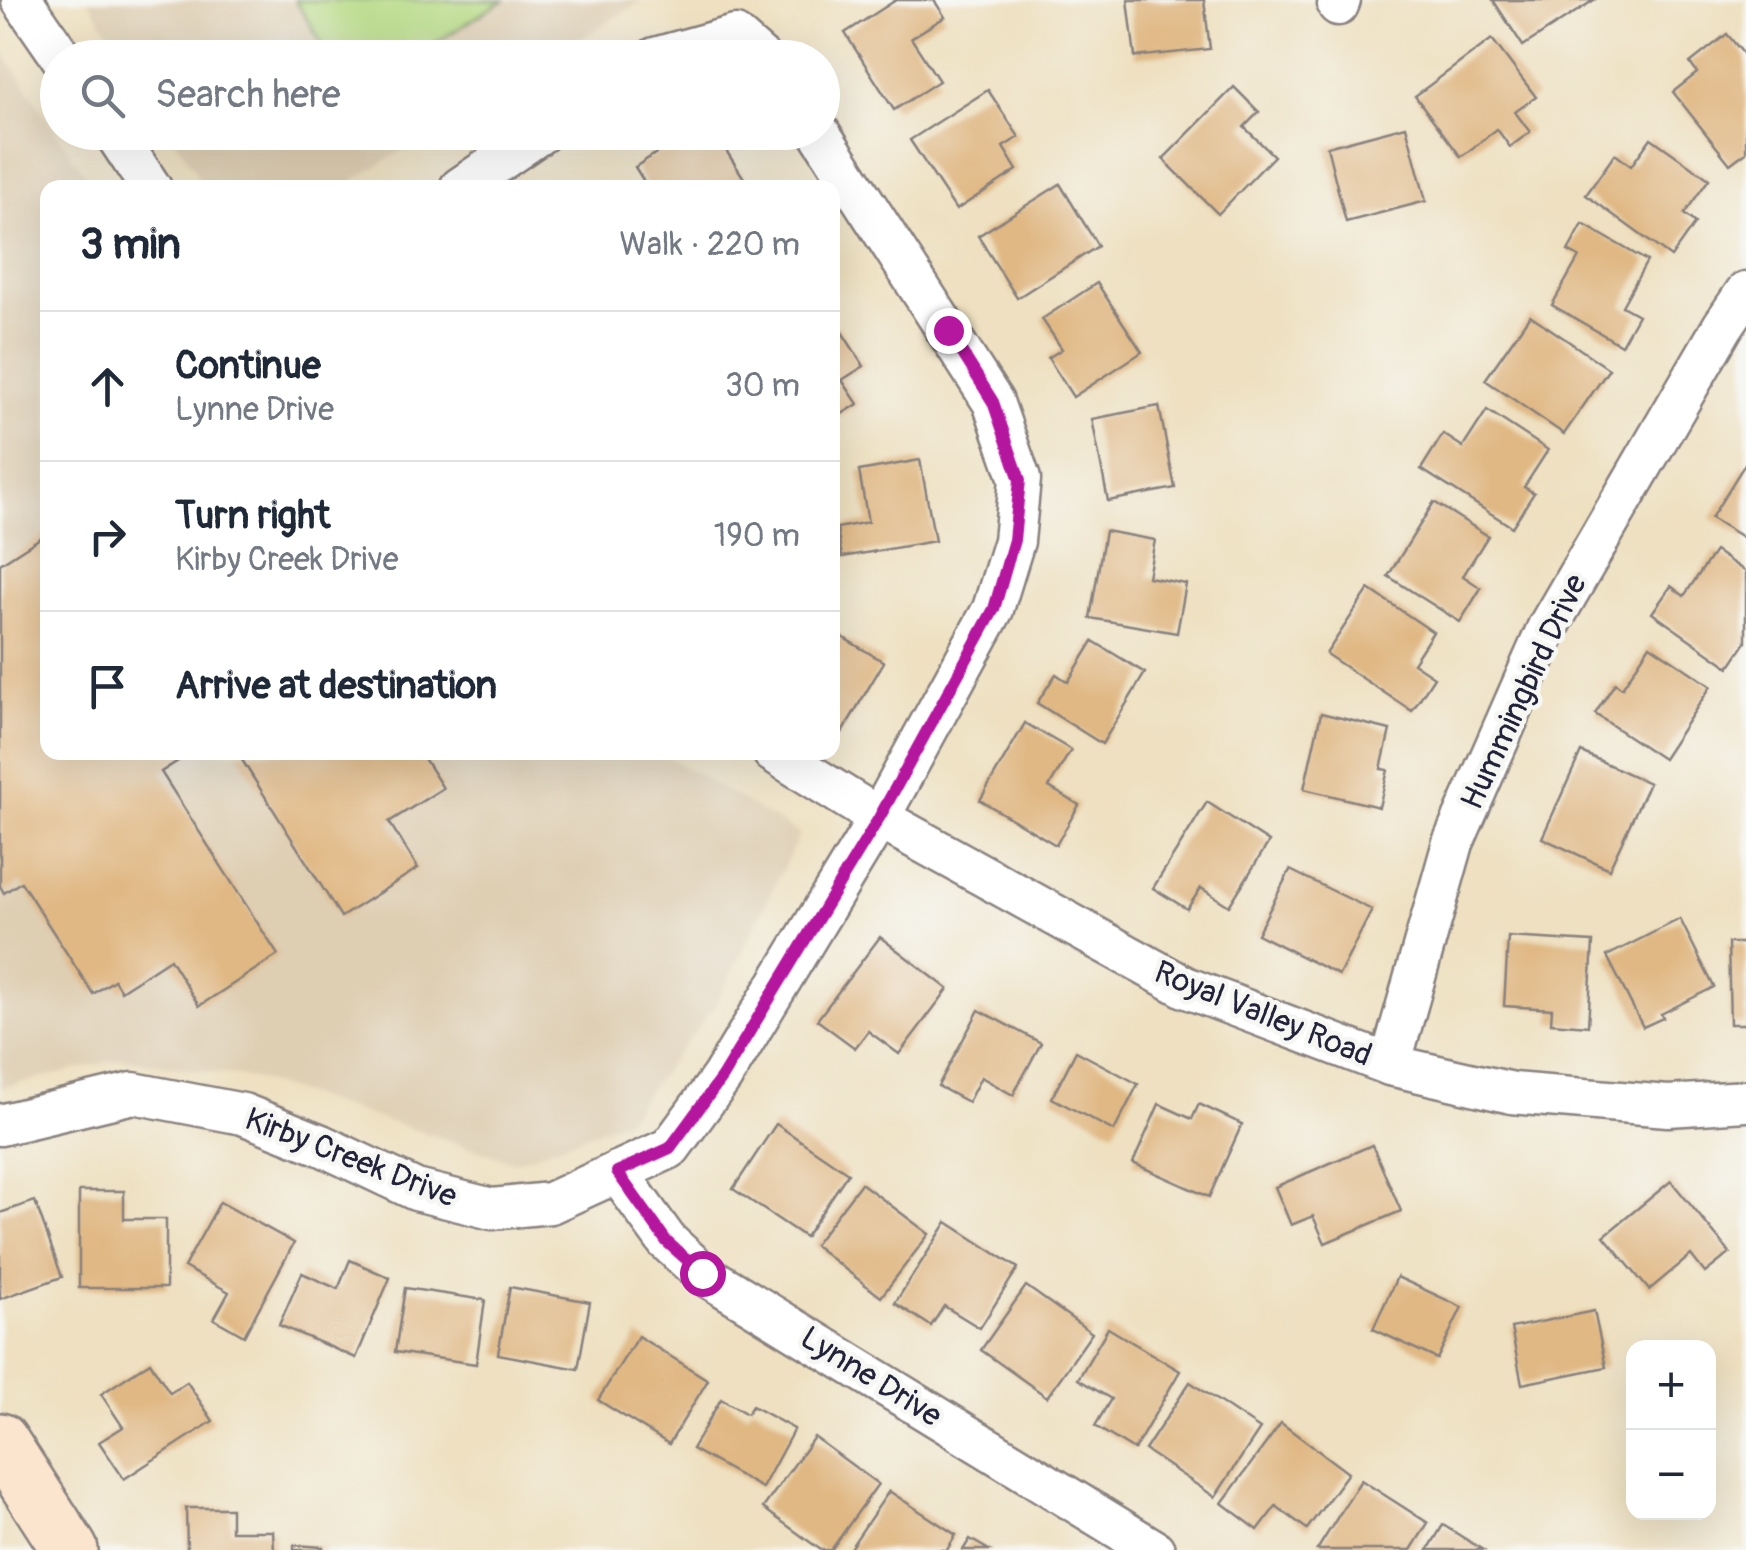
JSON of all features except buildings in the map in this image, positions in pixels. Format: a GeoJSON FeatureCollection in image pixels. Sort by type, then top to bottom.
{"type":"FeatureCollection","features":[{"type":"Feature","properties":{"kind":"street"},"geometry":{"type":"LineString","coordinates":[[22,0],[50,40]]}},
{"type":"Feature","properties":{"kind":"street"},"geometry":{"type":"LineString","coordinates":[[126,150],[146,180]]}},
{"type":"Feature","properties":{"kind":"street"},"geometry":{"type":"LineString","coordinates":[[472,180],[516,150]]}},
{"type":"Feature","properties":{"kind":"street","name":"Kirby Creek Drive"},"geometry":{"type":"LineString","coordinates":[[0,1125],[133,1093],[242,1114],[321,1145],[416,1190],[492,1209],[550,1202],[670,1148],[722,1077],[879,818],[994,609],[1014,540],[1020,480],[993,402],[831,150]]}},
{"type":"Feature","properties":{"kind":"street","name":"Hummingbird Drive"},"geometry":{"type":"LineString","coordinates":[[1390,1066],[1453,843],[1548,628],[1722,326],[1746,292]]}},
{"type":"Feature","properties":{"kind":"street","name":"Royal Valley Road"},"geometry":{"type":"LineString","coordinates":[[786,760],[879,818],[1185,988],[1390,1066],[1512,1093],[1668,1106],[1746,1101]]}},
{"type":"Feature","properties":{"kind":"street","name":"Lynne Drive"},"geometry":{"type":"LineString","coordinates":[[617,1172],[667,1242],[702,1273],[1154,1550]]}},
{"type":"Feature","properties":{"kind":"street"},"geometry":{"type":"LineString","coordinates":[[0,1441],[70,1550]]}},
{"type":"Feature","properties":{"kind":"shaded area"},"geometry":{"type":"Polygon","coordinates":[[[88,0],[643,0],[580,40],[113,40],[88,0]]]}},
{"type":"Feature","properties":{"kind":"shaded area"},"geometry":{"type":"Polygon","coordinates":[[[0,47],[40,107],[40,150],[68,150],[88,180],[40,180],[40,760],[673,760],[800,834],[715,1006],[625,1120],[515,1162],[252,1078],[121,1059],[0,1088],[0,47]]]}},
{"type":"Feature","properties":{"kind":"shaded area"},"geometry":{"type":"Polygon","coordinates":[[[182,150],[403,150],[355,180],[200,180],[182,150]]]}},
{"type":"Feature","properties":{"kind":"green space"},"geometry":{"type":"Polygon","coordinates":[[[295,0],[504,0],[440,40],[320,40],[295,0]]]}},
{"type":"Feature","properties":{"kind":"route"},"geometry":{"type":"LineString","coordinates":[[702,1273],[667,1242],[617,1172],[670,1148],[722,1077],[879,818],[994,609],[1014,540],[1020,480],[993,402],[948,330]]}}]}
